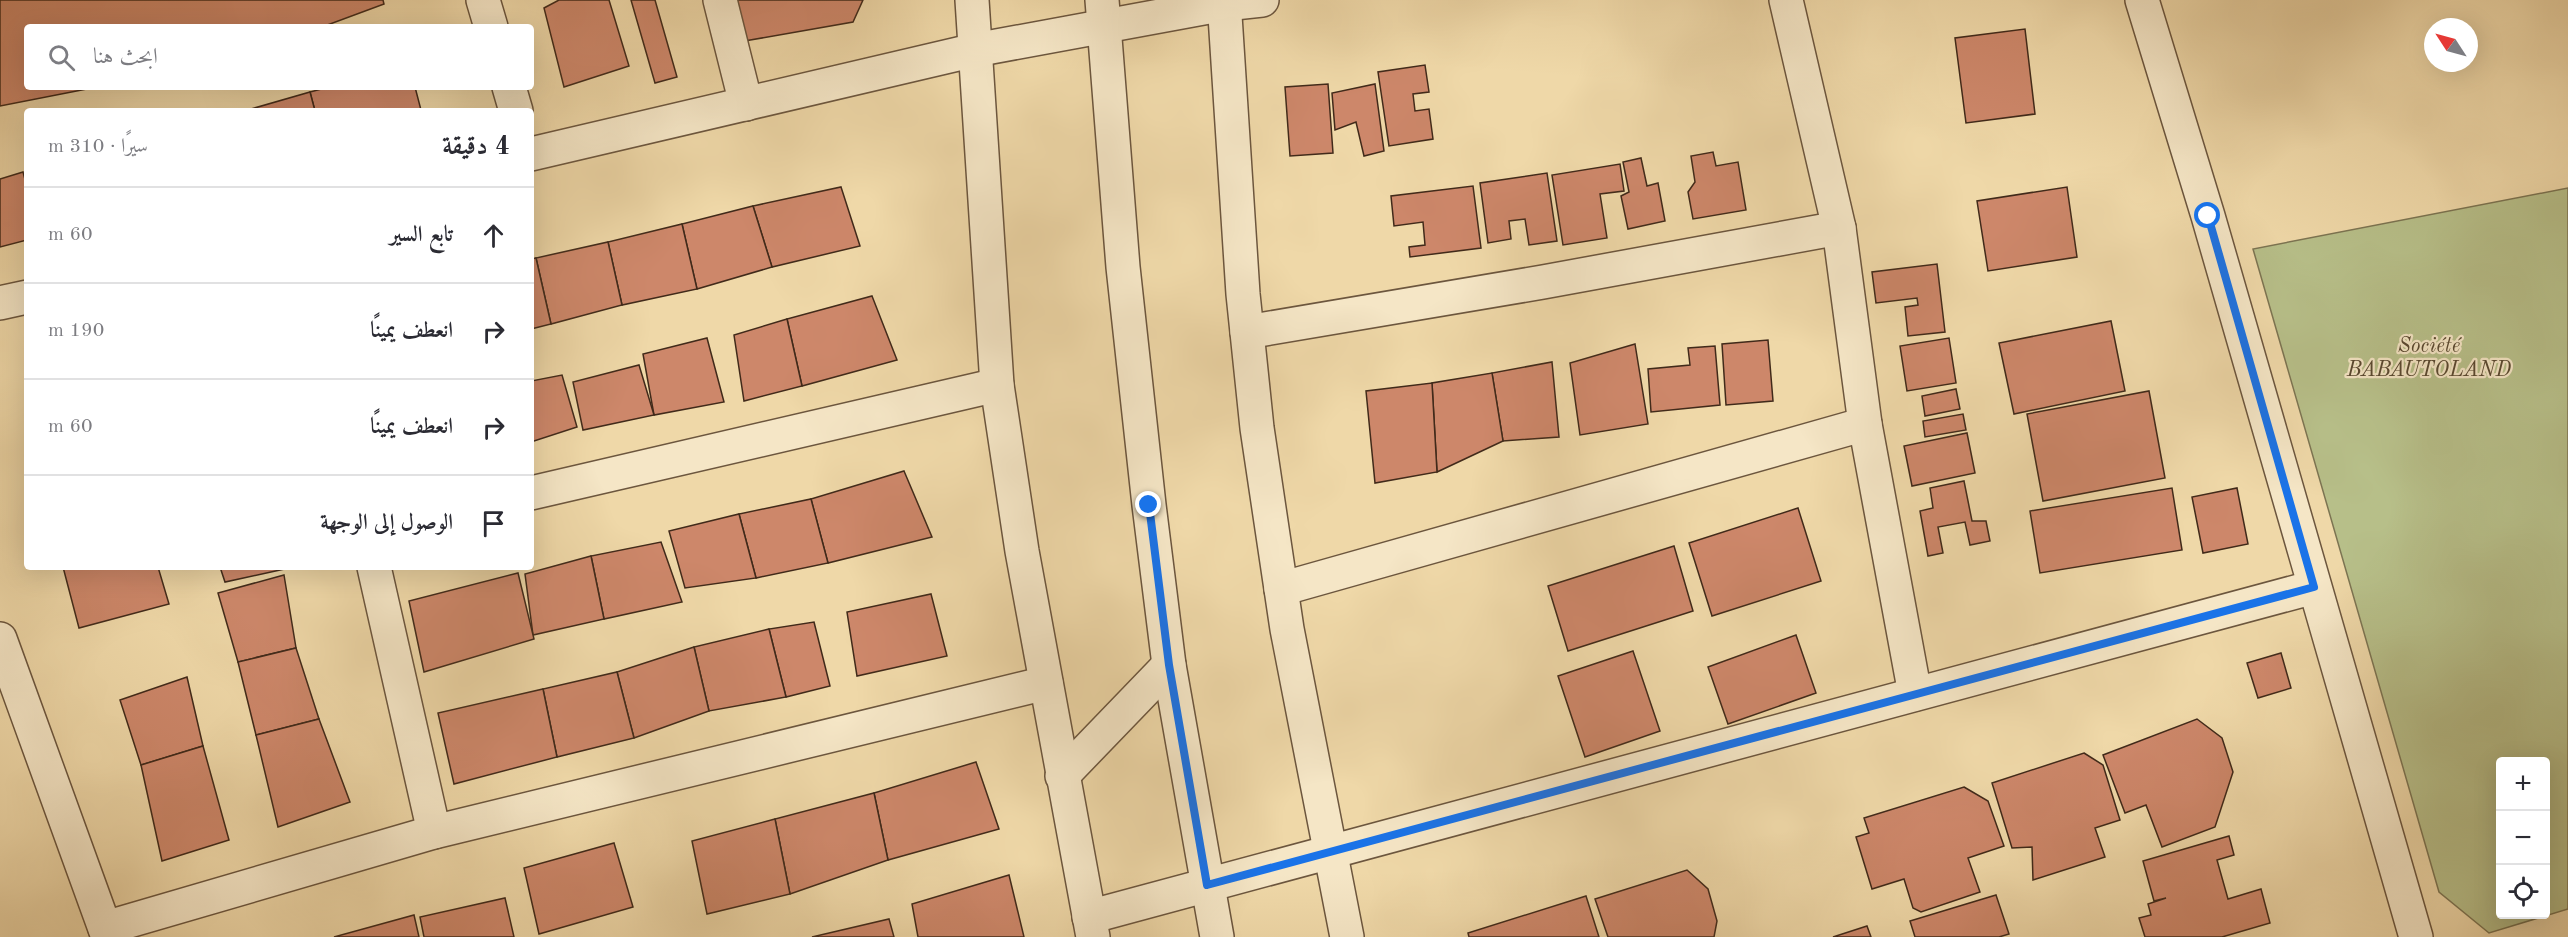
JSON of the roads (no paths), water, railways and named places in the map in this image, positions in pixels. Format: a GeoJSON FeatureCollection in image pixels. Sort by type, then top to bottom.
{"type":"FeatureCollection","features":[{"type":"Feature","properties":{"kind":"street"},"geometry":{"type":"LineString","coordinates":[[483,0],[490,24]]}},
{"type":"Feature","properties":{"kind":"street"},"geometry":{"type":"LineString","coordinates":[[720,0],[746,104]]}},
{"type":"Feature","properties":{"kind":"street"},"geometry":{"type":"LineString","coordinates":[[972,0],[997,385],[1022,552],[1091,927],[1207,885],[2314,587]]}},
{"type":"Feature","properties":{"kind":"street"},"geometry":{"type":"LineString","coordinates":[[534,153],[975,50],[1102,13],[1262,0]]}},
{"type":"Feature","properties":{"kind":"street"},"geometry":{"type":"LineString","coordinates":[[1786,0],[1839,228],[1864,424],[1915,694]]}},
{"type":"Feature","properties":{"kind":"street"},"geometry":{"type":"LineString","coordinates":[[2142,0],[2208,216],[2416,937]]}},
{"type":"Feature","properties":{"kind":"street"},"geometry":{"type":"LineString","coordinates":[[1225,2],[1247,332],[1257,428],[1281,589],[1347,937]]}},
{"type":"Feature","properties":{"kind":"street"},"geometry":{"type":"LineString","coordinates":[[1102,13],[1123,267],[1169,665],[1217,937]]}},
{"type":"Feature","properties":{"kind":"street"},"geometry":{"type":"LineString","coordinates":[[510,90],[515,108]]}},
{"type":"Feature","properties":{"kind":"street"},"geometry":{"type":"LineString","coordinates":[[1247,332],[1554,280],[1839,228]]}},
{"type":"Feature","properties":{"kind":"street"},"geometry":{"type":"LineString","coordinates":[[0,303],[24,298]]}},
{"type":"Feature","properties":{"kind":"street"},"geometry":{"type":"LineString","coordinates":[[534,492],[997,385]]}},
{"type":"Feature","properties":{"kind":"street"},"geometry":{"type":"LineString","coordinates":[[1281,589],[1864,424]]}},
{"type":"Feature","properties":{"kind":"street"},"geometry":{"type":"LineString","coordinates":[[375,570],[434,832]]}},
{"type":"Feature","properties":{"kind":"street"},"geometry":{"type":"LineString","coordinates":[[1,647],[106,932],[434,832],[1046,683]]}},
{"type":"Feature","properties":{"kind":"street"},"geometry":{"type":"LineString","coordinates":[[1062,776],[1169,665]]}},
{"type":"Feature","properties":{"kind":"park label","name":"Société BABAUTOLAND"},"geometry":{"type":"Point","coordinates":[2429,358]}}]}
